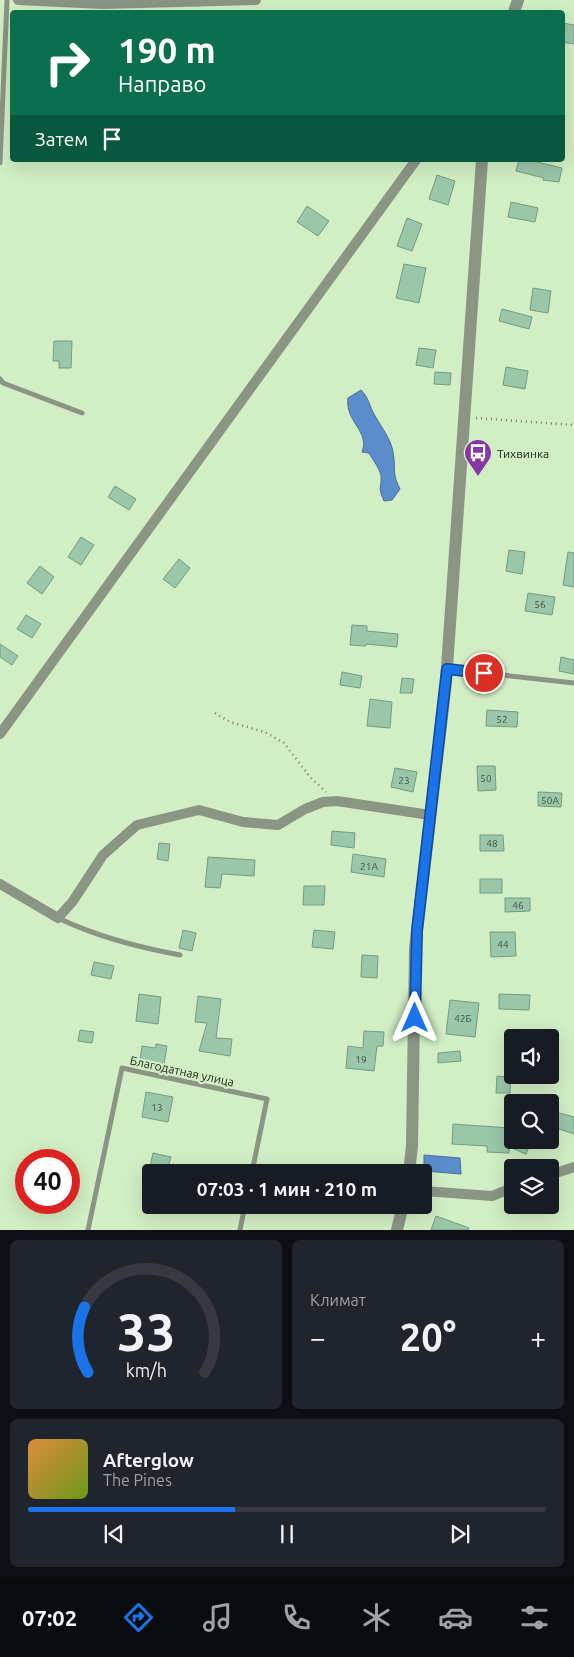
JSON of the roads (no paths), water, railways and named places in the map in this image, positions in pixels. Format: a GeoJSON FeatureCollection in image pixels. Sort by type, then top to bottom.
{"type":"FeatureCollection","features":[{"type":"Feature","properties":{"kind":"street"},"geometry":{"type":"LineString","coordinates":[[18,0],[102,4],[256,0]]}},
{"type":"Feature","properties":{"kind":"street"},"geometry":{"type":"LineString","coordinates":[[0,734],[415,162]]}},
{"type":"Feature","properties":{"kind":"street"},"geometry":{"type":"LineString","coordinates":[[410,1164],[412,1146],[415,949],[447,669],[466,417],[482,162]]}},
{"type":"Feature","properties":{"kind":"street"},"geometry":{"type":"LineString","coordinates":[[0,884],[58,918],[74,901],[103,855],[137,825],[199,810],[243,822],[278,825],[323,802],[336,801],[430,815]]}},
{"type":"Feature","properties":{"kind":"street"},"geometry":{"type":"LineString","coordinates":[[559,1172],[574,1166]]}},
{"type":"Feature","properties":{"kind":"street"},"geometry":{"type":"LineString","coordinates":[[432,1192],[492,1196],[504,1191]]}},
{"type":"Feature","properties":{"kind":"street"},"geometry":{"type":"LineString","coordinates":[[397,1230],[401,1214]]}},
{"type":"Feature","properties":{"kind":"lane"},"geometry":{"type":"LineString","coordinates":[[0,163],[7,0]]}},
{"type":"Feature","properties":{"kind":"lane"},"geometry":{"type":"LineString","coordinates":[[0,379],[3,383],[82,413]]}},
{"type":"Feature","properties":{"kind":"lane"},"geometry":{"type":"LineString","coordinates":[[447,669],[574,683]]}},
{"type":"Feature","properties":{"kind":"lane"},"geometry":{"type":"LineString","coordinates":[[58,918],[88,933],[125,944],[180,955]]}},
{"type":"Feature","properties":{"kind":"lane","name":"Благодатная улица"},"geometry":{"type":"LineString","coordinates":[[88,1230],[122,1068],[267,1099],[254,1164]]}},
{"type":"Feature","properties":{"kind":"lane"},"geometry":{"type":"LineString","coordinates":[[240,1230],[244,1214]]}},
{"type":"Feature","properties":{"kind":"water"},"geometry":{"type":"Polygon","coordinates":[[[361,390],[392,446],[395,477],[400,489],[392,500],[384,501],[380,489],[381,476],[379,470],[369,453],[362,452],[363,438],[348,407],[348,398],[361,390]]]}},
{"type":"Feature","properties":{"kind":"water"},"geometry":{"type":"Polygon","coordinates":[[[424,1155],[460,1158],[461,1174],[432,1172],[432,1164],[424,1164],[424,1155]]]}},
{"type":"Feature","properties":{"kind":"place","name":"Тихвинка"},"geometry":{"type":"Point","coordinates":[478,477]}}]}
